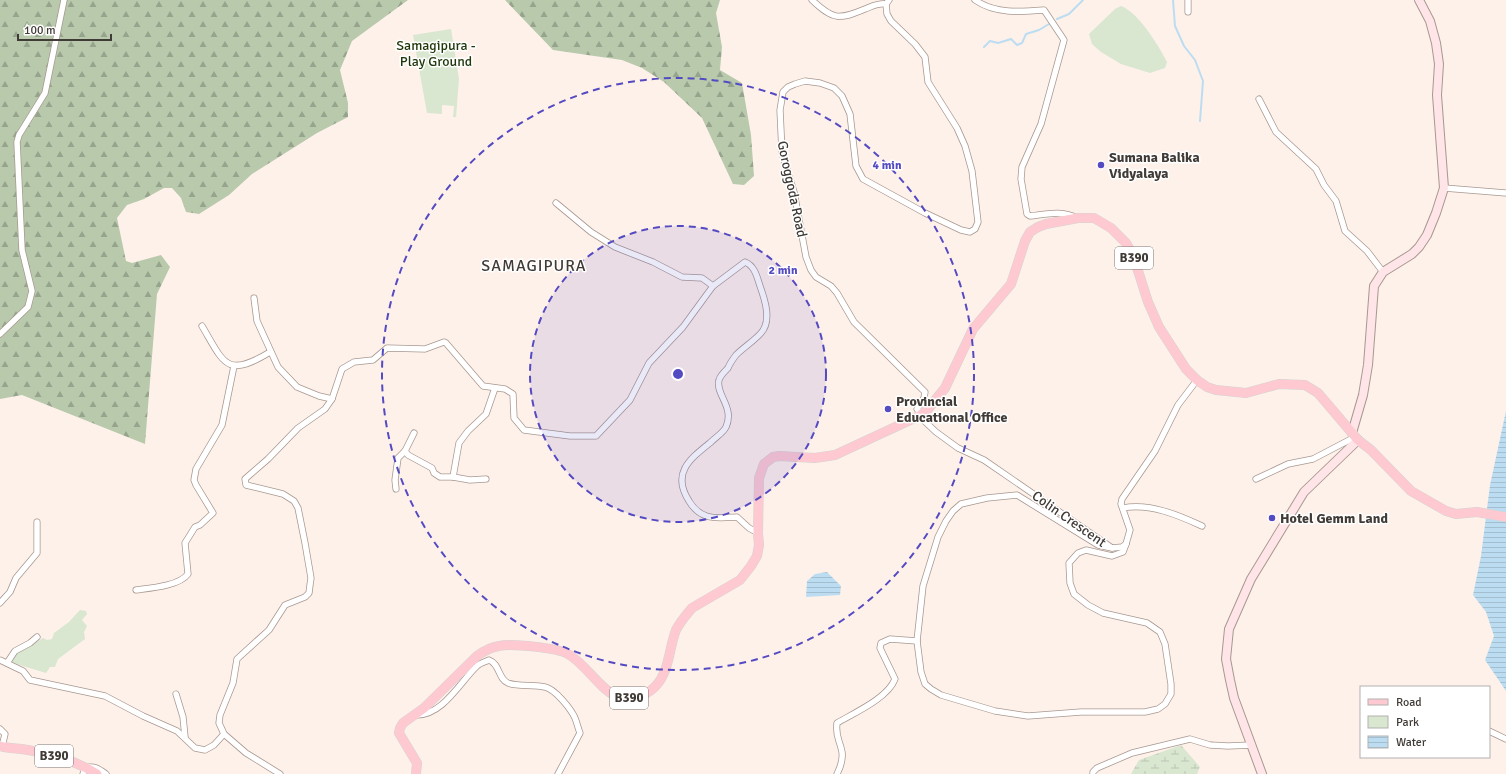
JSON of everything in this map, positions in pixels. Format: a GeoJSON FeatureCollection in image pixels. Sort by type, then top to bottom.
{"type":"FeatureCollection","features":[{"type":"Feature","properties":{"kind":"main road","name":"B390"},"geometry":{"type":"LineString","coordinates":[[416,774],[417,763],[399,733],[400,728],[403,723],[413,714],[424,708],[477,656],[486,650],[508,645],[559,650],[575,658],[604,689],[613,695],[632,698],[645,694],[652,689],[664,672],[676,631],[687,613],[692,608],[740,580],[752,566],[757,556],[759,545],[758,478],[764,464],[769,459],[779,456],[814,458],[835,455],[920,415],[928,409],[945,388],[973,329],[1011,284],[1025,241],[1030,232],[1046,224],[1078,218],[1094,218],[1111,228],[1126,243],[1133,255],[1148,302],[1159,327],[1186,369],[1207,387],[1216,390],[1246,393],[1279,384],[1305,385],[1318,392],[1355,436],[1412,491],[1446,511],[1456,514],[1477,512],[1506,517]]}},
{"type":"Feature","properties":{"kind":"main road","name":"B390"},"geometry":{"type":"LineString","coordinates":[[1,747],[30,750],[70,760],[84,771],[97,774]]}},
{"type":"Feature","properties":{"kind":"street"},"geometry":{"type":"LineString","coordinates":[[0,334],[28,307],[32,291],[22,250],[17,142],[19,135],[45,92],[64,0]]}},
{"type":"Feature","properties":{"kind":"street"},"geometry":{"type":"LineString","coordinates":[[812,0],[824,12],[839,17],[849,16],[879,3],[888,2]]}},
{"type":"Feature","properties":{"kind":"street"},"geometry":{"type":"LineString","coordinates":[[975,0],[983,6],[1011,12],[1044,10],[1064,40],[1041,124],[1022,167],[1021,179],[1027,214],[1030,216],[1056,212],[1070,214],[1078,218]]}},
{"type":"Feature","properties":{"kind":"street"},"geometry":{"type":"LineString","coordinates":[[1188,0],[1188,12]]}},
{"type":"Feature","properties":{"kind":"street"},"geometry":{"type":"LineString","coordinates":[[1262,774],[1234,698],[1226,659],[1229,629],[1252,579],[1304,492],[1355,436],[1368,365],[1374,286],[1383,272],[1412,254],[1420,247],[1427,235],[1436,213],[1444,188],[1437,95],[1439,64],[1436,43],[1430,21],[1418,0]]}},
{"type":"Feature","properties":{"kind":"street","name":"Goroggoda Road"},"geometry":{"type":"LineString","coordinates":[[888,2],[886,14],[891,21],[915,44],[925,57],[928,82],[957,128],[965,146],[972,172],[978,222],[974,229],[970,232],[961,230],[925,213],[863,179],[856,166],[850,114],[842,96],[834,88],[820,83],[805,81],[788,87],[783,92],[780,110],[782,153],[794,192],[806,257],[811,270],[816,277],[831,286],[837,293],[854,322],[925,392],[924,398],[917,409],[920,415]]}},
{"type":"Feature","properties":{"kind":"street"},"geometry":{"type":"LineString","coordinates":[[1260,99],[1276,132],[1316,169],[1324,185],[1336,201],[1345,231],[1367,251],[1383,272]]}},
{"type":"Feature","properties":{"kind":"street"},"geometry":{"type":"LineString","coordinates":[[1444,188],[1506,193]]}},
{"type":"Feature","properties":{"kind":"street"},"geometry":{"type":"LineString","coordinates":[[556,202],[591,232],[615,247],[653,262],[682,277],[702,278],[714,286]]}},
{"type":"Feature","properties":{"kind":"street"},"geometry":{"type":"LineString","coordinates":[[280,774],[246,754],[224,734],[219,723],[220,715],[233,683],[237,660],[269,630],[285,605],[305,597],[309,593],[311,578],[298,508],[294,501],[283,494],[246,485],[245,479],[268,459],[298,428],[325,409],[332,399],[342,369],[354,362],[373,360],[387,348],[425,349],[444,342],[483,386],[505,389],[513,394],[514,418],[524,430],[570,436],[596,436],[630,400],[649,363],[683,327],[714,286],[741,264],[745,262],[750,264],[754,269],[764,299],[767,318],[762,332],[736,355],[719,380],[719,388],[729,414],[726,427],[699,452],[684,469],[681,481],[683,492],[693,508],[705,516],[712,518],[737,517],[749,528],[758,533]]}},
{"type":"Feature","properties":{"kind":"street"},"geometry":{"type":"LineString","coordinates":[[254,298],[257,321],[278,367],[297,387],[319,396],[332,399]]}},
{"type":"Feature","properties":{"kind":"street"},"geometry":{"type":"LineString","coordinates":[[202,326],[220,356],[228,364],[234,366],[255,361],[270,352]]}},
{"type":"Feature","properties":{"kind":"street"},"geometry":{"type":"LineString","coordinates":[[136,590],[160,587],[184,579],[188,574],[185,543],[195,526],[200,525],[214,513],[196,485],[194,480],[196,469],[222,425],[234,366]]}},
{"type":"Feature","properties":{"kind":"street"},"geometry":{"type":"LineString","coordinates":[[1197,380],[1178,405],[1155,451],[1122,498],[1123,508],[1135,506],[1157,509],[1202,526]]}},
{"type":"Feature","properties":{"kind":"street"},"geometry":{"type":"LineString","coordinates":[[453,477],[459,443],[468,431],[486,414],[495,388]]}},
{"type":"Feature","properties":{"kind":"street","name":"Colin Crescent"},"geometry":{"type":"LineString","coordinates":[[920,415],[936,432],[958,448],[984,460],[1112,548],[1122,547],[1126,544],[1130,530],[1123,508]]}},
{"type":"Feature","properties":{"kind":"street"},"geometry":{"type":"LineString","coordinates":[[396,489],[394,480],[398,458],[405,451],[414,433]]}},
{"type":"Feature","properties":{"kind":"street"},"geometry":{"type":"LineString","coordinates":[[1256,479],[1288,464],[1314,459],[1355,436]]}},
{"type":"Feature","properties":{"kind":"street"},"geometry":{"type":"LineString","coordinates":[[405,451],[408,455],[432,468],[434,473],[440,476],[470,480],[486,479]]}},
{"type":"Feature","properties":{"kind":"street"},"geometry":{"type":"LineString","coordinates":[[1112,548],[1098,545],[1017,495],[987,498],[961,504],[946,521],[938,537],[923,586],[917,640],[921,672],[925,684],[930,689],[941,695],[988,709],[1028,716],[1081,712],[1146,712],[1158,709],[1165,704],[1171,694],[1165,644],[1160,632],[1147,623],[1103,612],[1088,605],[1074,594],[1070,583],[1069,563],[1078,553],[1086,550],[1112,556],[1123,552],[1126,544]]}},
{"type":"Feature","properties":{"kind":"street"},"geometry":{"type":"LineString","coordinates":[[0,603],[10,592],[16,578],[37,553],[37,522]]}},
{"type":"Feature","properties":{"kind":"street"},"geometry":{"type":"LineString","coordinates":[[7,663],[15,651],[38,637]]}},
{"type":"Feature","properties":{"kind":"street"},"geometry":{"type":"LineString","coordinates":[[837,774],[842,752],[836,732],[837,723],[875,700],[892,686],[894,679],[880,648],[881,643],[890,639],[917,640]]}},
{"type":"Feature","properties":{"kind":"street"},"geometry":{"type":"LineString","coordinates":[[0,660],[23,671],[30,680],[105,696],[143,716],[177,731],[195,748],[205,750],[214,745],[224,734]]}},
{"type":"Feature","properties":{"kind":"street"},"geometry":{"type":"LineString","coordinates":[[413,714],[421,715],[439,708],[478,665],[489,660],[498,668],[501,677],[508,683],[547,687],[556,693],[575,717],[580,733],[558,774]]}},
{"type":"Feature","properties":{"kind":"street"},"geometry":{"type":"LineString","coordinates":[[176,694],[183,717],[185,737]]}},
{"type":"Feature","properties":{"kind":"street"},"geometry":{"type":"LineString","coordinates":[[0,729],[5,734],[1,747]]}},
{"type":"Feature","properties":{"kind":"street"},"geometry":{"type":"LineString","coordinates":[[1490,731],[1506,739]]}},
{"type":"Feature","properties":{"kind":"street"},"geometry":{"type":"LineString","coordinates":[[1093,774],[1097,768],[1132,753],[1190,739],[1210,744],[1228,746],[1252,745]]}},
{"type":"Feature","properties":{"kind":"street"},"geometry":{"type":"LineString","coordinates":[[84,771],[96,768],[106,774]]}},
{"type":"Feature","properties":{"kind":"green space"},"geometry":{"type":"Polygon","coordinates":[[[0,0],[408,0],[352,41],[340,70],[348,103],[348,117],[317,133],[252,174],[229,195],[199,214],[186,212],[181,198],[172,188],[164,188],[144,199],[127,205],[117,218],[126,261],[132,263],[161,255],[170,267],[157,294],[145,444],[22,395],[0,399],[0,0]]]}},
{"type":"Feature","properties":{"kind":"green space"},"geometry":{"type":"Polygon","coordinates":[[[505,0],[720,0],[716,13],[722,47],[720,70],[742,83],[751,135],[754,176],[744,185],[733,184],[702,118],[664,82],[642,68],[622,60],[553,50],[505,0]]]}},
{"type":"Feature","properties":{"kind":"green space"},"geometry":{"type":"Polygon","coordinates":[[[1121,6],[1135,15],[1147,30],[1167,62],[1165,68],[1150,73],[1121,64],[1101,52],[1092,44],[1089,34],[1115,9],[1121,6]]]}},
{"type":"Feature","properties":{"kind":"green space","name":"Samagipura - Play Ground"},"geometry":{"type":"Polygon","coordinates":[[[451,29],[459,79],[456,117],[453,117],[454,106],[442,105],[442,114],[427,113],[413,35],[451,29]]]}},
{"type":"Feature","properties":{"kind":"green space"},"geometry":{"type":"Polygon","coordinates":[[[80,610],[86,611],[87,614],[82,620],[87,626],[84,632],[85,639],[58,659],[55,667],[50,667],[46,673],[10,662],[17,652],[29,647],[43,638],[47,640],[52,639],[54,633],[69,622],[80,610]]]}},
{"type":"Feature","properties":{"kind":"green space"},"geometry":{"type":"Polygon","coordinates":[[[1181,745],[1200,767],[1197,774],[1131,774],[1139,760],[1181,745]]]}},
{"type":"Feature","properties":{"kind":"water"},"geometry":{"type":"Polygon","coordinates":[[[1506,411],[1506,691],[1485,660],[1494,636],[1486,612],[1473,595],[1481,556],[1490,485],[1506,411]]]}},
{"type":"Feature","properties":{"kind":"water"},"geometry":{"type":"Polygon","coordinates":[[[827,572],[841,586],[840,595],[806,597],[807,581],[815,574],[827,572]]]}},
{"type":"Feature","properties":{"kind":"waterway"},"geometry":{"type":"LineString","coordinates":[[1057,19],[1069,14],[1083,0]]}},
{"type":"Feature","properties":{"kind":"waterway"},"geometry":{"type":"LineString","coordinates":[[1173,0],[1175,26],[1184,46],[1195,60],[1203,81],[1200,121]]}},
{"type":"Feature","properties":{"kind":"waterway"},"geometry":{"type":"LineString","coordinates":[[984,47],[990,41],[998,43],[1011,39],[1017,45],[1022,43],[1026,34],[1039,30],[1049,24]]}},
{"type":"Feature","properties":{"kind":"place","name":"Sumana Balika Vidyalaya"},"geometry":{"type":"Point","coordinates":[1101,165]}},
{"type":"Feature","properties":{"kind":"place","name":"Provincial Educational Office"},"geometry":{"type":"Point","coordinates":[888,409]}},
{"type":"Feature","properties":{"kind":"place","name":"Hotel Gemm Land"},"geometry":{"type":"Point","coordinates":[1272,518]}},
{"type":"Feature","properties":{"kind":"district","name":"SAMAGIPURA"},"geometry":{"type":"Point","coordinates":[534,266]}}]}
